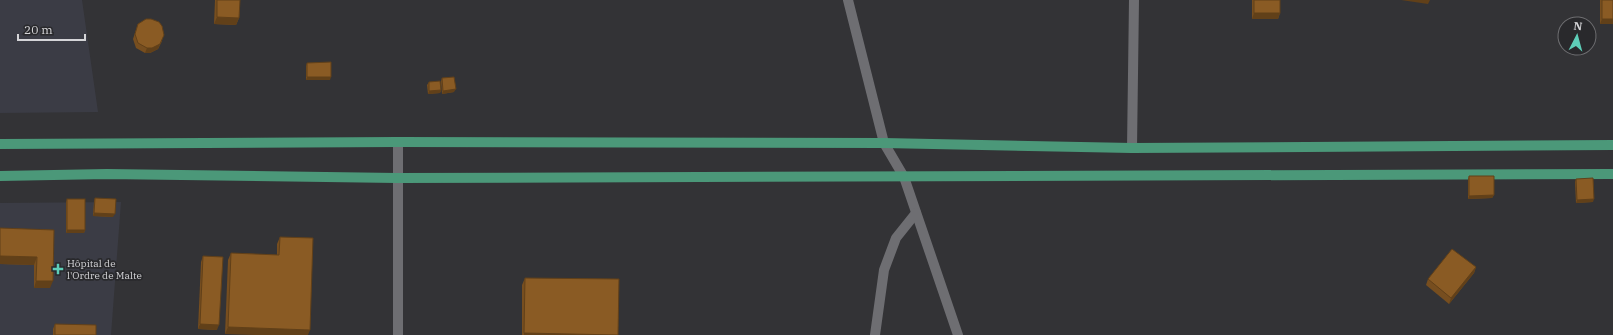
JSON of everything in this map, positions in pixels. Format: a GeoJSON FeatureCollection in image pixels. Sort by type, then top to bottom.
{"type":"FeatureCollection","features":[{"type":"Feature","properties":{"kind":"main road"},"geometry":{"type":"LineString","coordinates":[[0,144],[398,142],[884,143],[1132,148],[1613,145]]}},
{"type":"Feature","properties":{"kind":"main road"},"geometry":{"type":"LineString","coordinates":[[0,176],[107,174],[397,178],[1613,174]]}},
{"type":"Feature","properties":{"kind":"street"},"geometry":{"type":"LineString","coordinates":[[848,0],[884,143],[904,177],[958,335]]}},
{"type":"Feature","properties":{"kind":"street"},"geometry":{"type":"LineString","coordinates":[[1132,148],[1134,0]]}},
{"type":"Feature","properties":{"kind":"street"},"geometry":{"type":"LineString","coordinates":[[398,142],[398,335]]}},
{"type":"Feature","properties":{"kind":"street"},"geometry":{"type":"LineString","coordinates":[[875,335],[884,270],[896,238],[916,213]]}},
{"type":"Feature","properties":{"kind":"shaded area"},"geometry":{"type":"Polygon","coordinates":[[[0,0],[82,0],[98,112],[0,113],[0,0]]]}},
{"type":"Feature","properties":{"kind":"shaded area","name":"Hôpital de l'Ordre de Malte"},"geometry":{"type":"Polygon","coordinates":[[[121,202],[111,335],[0,335],[0,203],[121,202]]]}},
{"type":"Feature","properties":{"kind":"building"},"geometry":{"type":"Polygon","coordinates":[[[217,0],[240,0],[239,18],[217,17],[217,0]]]}},
{"type":"Feature","properties":{"kind":"building"},"geometry":{"type":"Polygon","coordinates":[[[1254,0],[1280,0],[1280,13],[1254,13],[1254,0]]]}},
{"type":"Feature","properties":{"kind":"building"},"geometry":{"type":"Polygon","coordinates":[[[1602,0],[1613,0],[1613,19],[1602,19],[1602,0]]]}},
{"type":"Feature","properties":{"kind":"building"},"geometry":{"type":"Polygon","coordinates":[[[146,19],[159,22],[162,26],[164,35],[160,44],[152,48],[147,48],[138,43],[135,34],[138,24],[146,19]]]}},
{"type":"Feature","properties":{"kind":"building"},"geometry":{"type":"Polygon","coordinates":[[[331,62],[331,77],[307,77],[307,63],[331,62]]]}},
{"type":"Feature","properties":{"kind":"building"},"geometry":{"type":"Polygon","coordinates":[[[454,77],[456,89],[443,91],[442,78],[454,77]]]}},
{"type":"Feature","properties":{"kind":"building"},"geometry":{"type":"Polygon","coordinates":[[[440,81],[441,90],[429,91],[429,82],[440,81]]]}},
{"type":"Feature","properties":{"kind":"building"},"geometry":{"type":"Polygon","coordinates":[[[1469,176],[1494,176],[1494,195],[1469,196],[1469,176]]]}},
{"type":"Feature","properties":{"kind":"building"},"geometry":{"type":"Polygon","coordinates":[[[1593,178],[1594,199],[1577,200],[1576,179],[1593,178]]]}},
{"type":"Feature","properties":{"kind":"building"},"geometry":{"type":"Polygon","coordinates":[[[95,198],[116,199],[115,214],[94,213],[95,198]]]}},
{"type":"Feature","properties":{"kind":"building"},"geometry":{"type":"Polygon","coordinates":[[[67,199],[85,199],[85,230],[67,230],[67,199]]]}},
{"type":"Feature","properties":{"kind":"building"},"geometry":{"type":"Polygon","coordinates":[[[0,228],[54,230],[53,281],[36,281],[37,257],[0,256],[0,228]]]}},
{"type":"Feature","properties":{"kind":"building"},"geometry":{"type":"Polygon","coordinates":[[[280,237],[313,238],[310,330],[228,327],[231,253],[279,255],[280,237]]]}},
{"type":"Feature","properties":{"kind":"building"},"geometry":{"type":"Polygon","coordinates":[[[1452,249],[1476,267],[1451,298],[1428,279],[1452,249]]]}},
{"type":"Feature","properties":{"kind":"building"},"geometry":{"type":"Polygon","coordinates":[[[203,256],[223,257],[219,325],[200,324],[203,256]]]}},
{"type":"Feature","properties":{"kind":"building"},"geometry":{"type":"Polygon","coordinates":[[[525,278],[619,279],[618,335],[524,333],[525,278]]]}},
{"type":"Feature","properties":{"kind":"building"},"geometry":{"type":"Polygon","coordinates":[[[55,324],[96,325],[96,335],[55,335],[55,324]]]}},
{"type":"Feature","properties":{"kind":"place","name":"Hôpital de l'Ordre de Malte"},"geometry":{"type":"Point","coordinates":[58,269]}}]}
